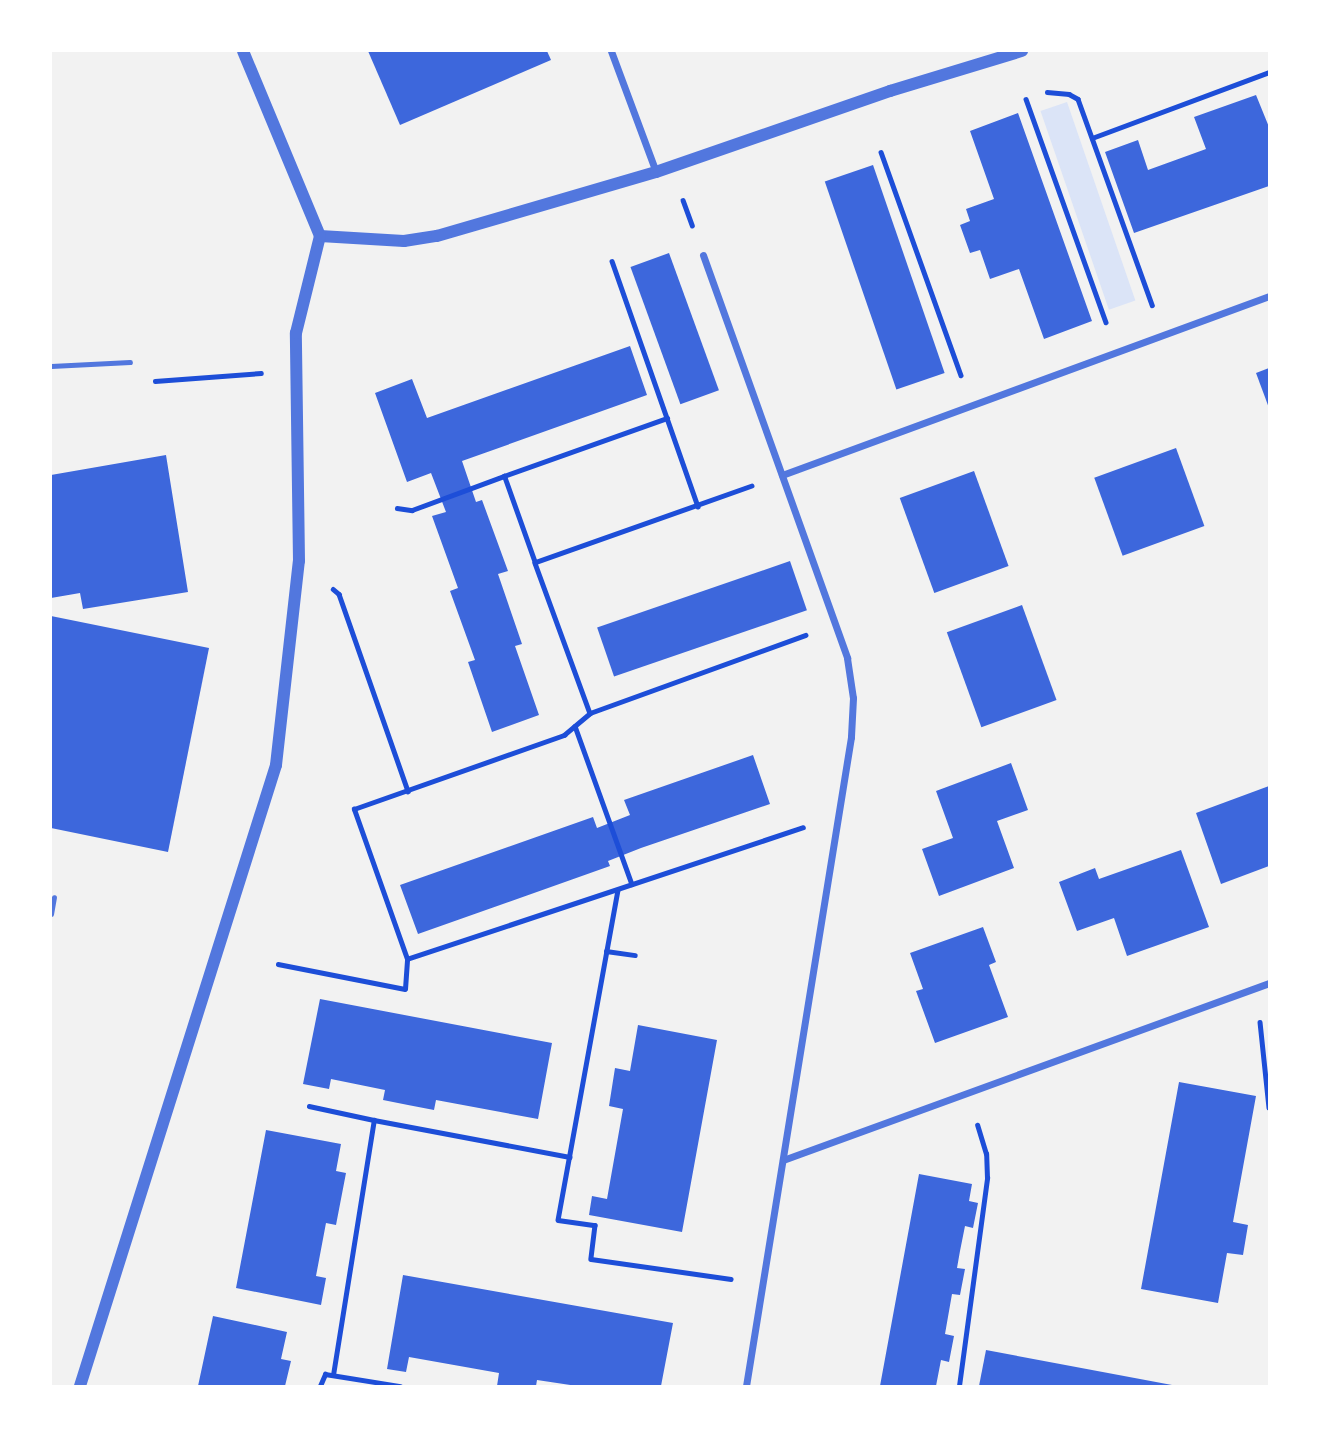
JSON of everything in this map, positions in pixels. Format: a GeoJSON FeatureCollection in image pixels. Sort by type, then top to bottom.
{"type":"FeatureCollection","features":[{"type":"Feature","properties":{"kind":"street"},"geometry":{"type":"LineString","coordinates":[[80,1386],[276,765],[299,561],[296,333],[320,236],[243,51]]}},
{"type":"Feature","properties":{"kind":"street"},"geometry":{"type":"LineString","coordinates":[[611,51],[656,172]]}},
{"type":"Feature","properties":{"kind":"street"},"geometry":{"type":"LineString","coordinates":[[320,236],[404,241],[437,236],[656,172],[890,91],[1022,51]]}},
{"type":"Feature","properties":{"kind":"street"},"geometry":{"type":"LineString","coordinates":[[703,255],[847,657],[853,698],[851,737],[746,1386]]}},
{"type":"Feature","properties":{"kind":"street"},"geometry":{"type":"LineString","coordinates":[[782,475],[1269,296]]}},
{"type":"Feature","properties":{"kind":"street"},"geometry":{"type":"LineString","coordinates":[[783,1160],[1269,983]]}},
{"type":"Feature","properties":{"kind":"lane"},"geometry":{"type":"LineString","coordinates":[[51,366],[130,362]]}},
{"type":"Feature","properties":{"kind":"lane"},"geometry":{"type":"LineString","coordinates":[[51,914],[54,897]]}},
{"type":"Feature","properties":{"kind":"path"},"geometry":{"type":"LineString","coordinates":[[1092,138],[1269,72]]}},
{"type":"Feature","properties":{"kind":"path"},"geometry":{"type":"LineString","coordinates":[[1047,92],[1069,94],[1078,99],[1163,335]]}},
{"type":"Feature","properties":{"kind":"path"},"geometry":{"type":"LineString","coordinates":[[1026,99],[1117,353]]}},
{"type":"Feature","properties":{"kind":"path"},"geometry":{"type":"LineString","coordinates":[[881,152],[972,406]]}},
{"type":"Feature","properties":{"kind":"path"},"geometry":{"type":"LineString","coordinates":[[671,167],[703,255]]}},
{"type":"Feature","properties":{"kind":"path"},"geometry":{"type":"LineString","coordinates":[[612,261],[698,506]]}},
{"type":"Feature","properties":{"kind":"path"},"geometry":{"type":"LineString","coordinates":[[130,362],[150,381],[296,370]]}},
{"type":"Feature","properties":{"kind":"path"},"geometry":{"type":"LineString","coordinates":[[397,508],[412,510],[667,418]]}},
{"type":"Feature","properties":{"kind":"path"},"geometry":{"type":"LineString","coordinates":[[535,564],[782,475]]}},
{"type":"Feature","properties":{"kind":"path"},"geometry":{"type":"LineString","coordinates":[[504,476],[590,713]]}},
{"type":"Feature","properties":{"kind":"path"},"geometry":{"type":"LineString","coordinates":[[299,561],[339,594],[408,791]]}},
{"type":"Feature","properties":{"kind":"path"},"geometry":{"type":"LineString","coordinates":[[278,964],[405,989],[407,959],[354,809],[564,735],[590,713],[835,624]]}},
{"type":"Feature","properties":{"kind":"path"},"geometry":{"type":"LineString","coordinates":[[575,726],[632,884]]}},
{"type":"Feature","properties":{"kind":"path"},"geometry":{"type":"LineString","coordinates":[[407,959],[838,816]]}},
{"type":"Feature","properties":{"kind":"path"},"geometry":{"type":"LineString","coordinates":[[618,889],[558,1220],[595,1225],[591,1259],[763,1284]]}},
{"type":"Feature","properties":{"kind":"path"},"geometry":{"type":"LineString","coordinates":[[606,951],[635,955]]}},
{"type":"Feature","properties":{"kind":"path"},"geometry":{"type":"LineString","coordinates":[[1257,987],[1269,1108]]}},
{"type":"Feature","properties":{"kind":"path"},"geometry":{"type":"LineString","coordinates":[[959,1386],[987,1178],[986,1154],[966,1093]]}},
{"type":"Feature","properties":{"kind":"path"},"geometry":{"type":"LineString","coordinates":[[309,1106],[570,1157]]}},
{"type":"Feature","properties":{"kind":"path"},"geometry":{"type":"LineString","coordinates":[[334,1375],[374,1120]]}},
{"type":"Feature","properties":{"kind":"path"},"geometry":{"type":"LineString","coordinates":[[320,1386],[325,1374],[400,1386]]}},
{"type":"Feature","properties":{"kind":"shaded area"},"geometry":{"type":"Polygon","coordinates":[[[1067,102],[1135,301],[1109,310],[1041,111],[1067,102]]]}},
{"type":"Feature","properties":{"kind":"building"},"geometry":{"type":"Polygon","coordinates":[[[368,51],[547,51],[551,60],[400,125],[368,51]]]}},
{"type":"Feature","properties":{"kind":"building"},"geometry":{"type":"Polygon","coordinates":[[[1256,95],[1269,127],[1269,186],[1134,233],[1105,152],[1138,140],[1148,170],[1206,149],[1194,117],[1256,95]]]}},
{"type":"Feature","properties":{"kind":"building"},"geometry":{"type":"Polygon","coordinates":[[[1018,113],[1092,321],[1044,339],[1019,269],[990,279],[980,250],[970,253],[960,225],[970,221],[966,209],[994,199],[970,131],[1018,113]]]}},
{"type":"Feature","properties":{"kind":"building"},"geometry":{"type":"Polygon","coordinates":[[[873,165],[945,373],[896,390],[825,182],[873,165]]]}},
{"type":"Feature","properties":{"kind":"building"},"geometry":{"type":"Polygon","coordinates":[[[669,253],[719,390],[680,404],[630,267],[669,253]]]}},
{"type":"Feature","properties":{"kind":"building"},"geometry":{"type":"Polygon","coordinates":[[[630,346],[647,395],[462,461],[476,502],[482,500],[508,571],[498,574],[522,644],[515,646],[539,715],[492,732],[468,662],[475,660],[450,591],[458,588],[432,516],[446,512],[431,473],[407,482],[375,393],[412,379],[427,418],[630,346]]]}},
{"type":"Feature","properties":{"kind":"building"},"geometry":{"type":"Polygon","coordinates":[[[1269,368],[1269,408],[1256,373],[1269,368]]]}},
{"type":"Feature","properties":{"kind":"building"},"geometry":{"type":"Polygon","coordinates":[[[1176,448],[1204,526],[1123,556],[1094,478],[1176,448]]]}},
{"type":"Feature","properties":{"kind":"building"},"geometry":{"type":"Polygon","coordinates":[[[166,455],[188,592],[83,609],[80,593],[51,598],[51,475],[166,455]]]}},
{"type":"Feature","properties":{"kind":"building"},"geometry":{"type":"Polygon","coordinates":[[[974,471],[1009,566],[934,593],[900,498],[974,471]]]}},
{"type":"Feature","properties":{"kind":"building"},"geometry":{"type":"Polygon","coordinates":[[[790,561],[807,610],[614,677],[597,627],[790,561]]]}},
{"type":"Feature","properties":{"kind":"building"},"geometry":{"type":"Polygon","coordinates":[[[1022,605],[1057,700],[981,727],[947,632],[1022,605]]]}},
{"type":"Feature","properties":{"kind":"building"},"geometry":{"type":"Polygon","coordinates":[[[51,616],[209,648],[168,852],[51,828],[51,616]]]}},
{"type":"Feature","properties":{"kind":"building"},"geometry":{"type":"Polygon","coordinates":[[[753,755],[770,804],[641,848],[608,861],[610,866],[418,934],[400,885],[593,817],[597,828],[630,815],[624,800],[753,755]]]}},
{"type":"Feature","properties":{"kind":"building"},"geometry":{"type":"Polygon","coordinates":[[[1011,763],[1028,810],[997,821],[1014,868],[939,896],[922,849],[953,838],[936,791],[1011,763]]]}},
{"type":"Feature","properties":{"kind":"building"},"geometry":{"type":"Polygon","coordinates":[[[1269,786],[1269,866],[1221,884],[1196,813],[1269,786]]]}},
{"type":"Feature","properties":{"kind":"building"},"geometry":{"type":"Polygon","coordinates":[[[1181,850],[1209,927],[1127,956],[1114,918],[1077,931],[1059,882],[1095,868],[1099,879],[1181,850]]]}},
{"type":"Feature","properties":{"kind":"building"},"geometry":{"type":"Polygon","coordinates":[[[983,927],[996,962],[989,965],[1008,1017],[935,1043],[916,991],[923,989],[910,953],[983,927]]]}},
{"type":"Feature","properties":{"kind":"building"},"geometry":{"type":"Polygon","coordinates":[[[320,999],[552,1043],[538,1119],[436,1100],[434,1110],[408,1105],[383,1100],[385,1090],[331,1079],[329,1089],[303,1084],[320,999]]]}},
{"type":"Feature","properties":{"kind":"building"},"geometry":{"type":"Polygon","coordinates":[[[638,1025],[717,1040],[682,1232],[589,1215],[592,1196],[607,1199],[623,1109],[609,1106],[615,1068],[630,1071],[638,1025]]]}},
{"type":"Feature","properties":{"kind":"building"},"geometry":{"type":"Polygon","coordinates":[[[1179,1082],[1256,1096],[1233,1222],[1248,1225],[1243,1255],[1227,1253],[1218,1303],[1141,1289],[1179,1082]]]}},
{"type":"Feature","properties":{"kind":"building"},"geometry":{"type":"Polygon","coordinates":[[[266,1130],[341,1144],[336,1171],[346,1173],[336,1225],[326,1223],[316,1276],[326,1278],[321,1305],[236,1288],[266,1130]]]}},
{"type":"Feature","properties":{"kind":"building"},"geometry":{"type":"Polygon","coordinates":[[[919,1174],[972,1184],[969,1201],[978,1203],[973,1228],[965,1226],[960,1251],[957,1268],[965,1269],[960,1295],[952,1294],[945,1334],[954,1336],[949,1362],[941,1360],[936,1386],[880,1386],[919,1174]]]}},
{"type":"Feature","properties":{"kind":"building"},"geometry":{"type":"Polygon","coordinates":[[[403,1275],[673,1323],[661,1386],[577,1386],[537,1380],[536,1386],[497,1386],[499,1373],[409,1357],[406,1372],[387,1369],[403,1275]]]}},
{"type":"Feature","properties":{"kind":"building"},"geometry":{"type":"Polygon","coordinates":[[[213,1316],[287,1332],[281,1359],[291,1361],[285,1386],[198,1386],[213,1316]]]}},
{"type":"Feature","properties":{"kind":"building"},"geometry":{"type":"Polygon","coordinates":[[[986,1350],[1172,1385],[979,1386],[986,1350]]]}}]}
